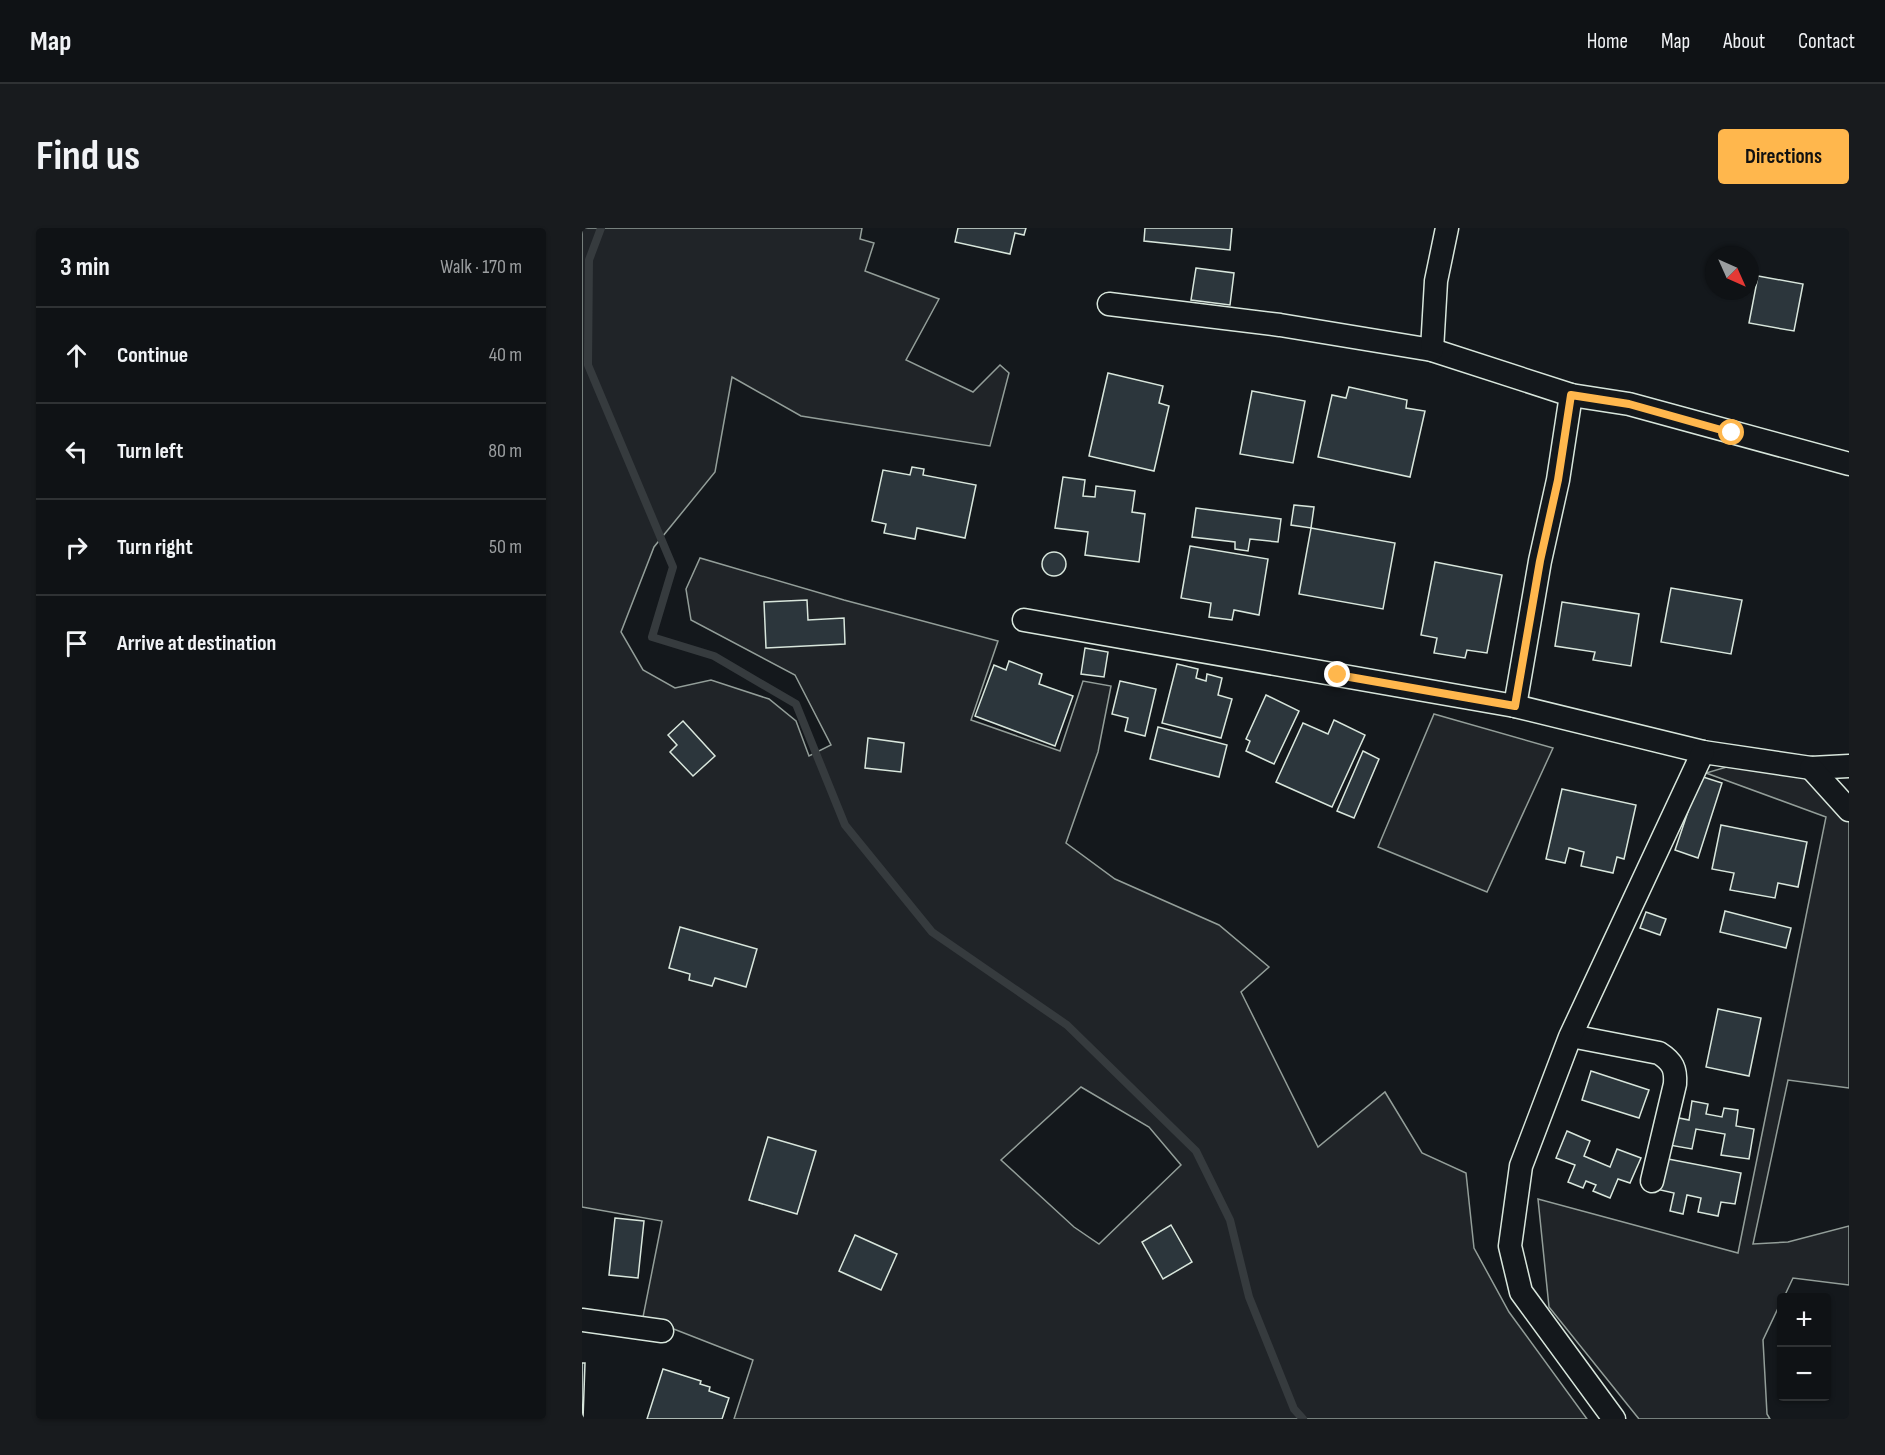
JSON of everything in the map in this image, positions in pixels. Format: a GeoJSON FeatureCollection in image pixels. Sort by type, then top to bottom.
{"type":"FeatureCollection","features":[{"type":"Feature","properties":{"kind":"street"},"geometry":{"type":"LineString","coordinates":[[1432,350],[1436,281],[1447,228]]}},
{"type":"Feature","properties":{"kind":"street"},"geometry":{"type":"LineString","coordinates":[[1109,304],[1280,325],[1432,350],[1571,395],[1629,404],[1849,464]]}},
{"type":"Feature","properties":{"kind":"street"},"geometry":{"type":"LineString","coordinates":[[1515,706],[1540,561],[1558,480],[1571,395]]}},
{"type":"Feature","properties":{"kind":"street"},"geometry":{"type":"LineString","coordinates":[[1024,620],[1515,706],[1703,752],[1811,768],[1849,766]]}},
{"type":"Feature","properties":{"kind":"street"},"geometry":{"type":"LineString","coordinates":[[1614,1419],[1521,1292],[1510,1246],[1521,1166],[1571,1035],[1703,752]]}},
{"type":"Feature","properties":{"kind":"street"},"geometry":{"type":"LineString","coordinates":[[1811,768],[1849,810]]}},
{"type":"Feature","properties":{"kind":"street"},"geometry":{"type":"LineString","coordinates":[[1571,1035],[1659,1053],[1670,1060],[1676,1071],[1675,1084],[1652,1181]]}},
{"type":"Feature","properties":{"kind":"street"},"geometry":{"type":"LineString","coordinates":[[582,1320],[662,1331]]}},
{"type":"Feature","properties":{"kind":"shaded area"},"geometry":{"type":"Polygon","coordinates":[[[582,228],[862,228],[860,239],[874,243],[865,271],[939,299],[906,360],[973,392],[1000,365],[1009,373],[990,446],[801,416],[732,377],[715,472],[654,547],[621,632],[643,670],[675,688],[711,680],[769,699],[796,721],[809,756],[831,745],[795,675],[691,620],[686,589],[700,558],[844,600],[998,641],[971,720],[1060,751],[1083,681],[1111,686],[1098,752],[1066,843],[1115,879],[1219,925],[1269,967],[1241,992],[1318,1147],[1385,1092],[1422,1153],[1466,1173],[1474,1248],[1509,1312],[1587,1419],[734,1419],[753,1360],[643,1317],[662,1221],[582,1207],[582,228]],[[1081,1087],[1001,1160],[1074,1227],[1099,1244],[1181,1165],[1149,1127],[1081,1087]]]}},
{"type":"Feature","properties":{"kind":"shaded area"},"geometry":{"type":"Polygon","coordinates":[[[1434,714],[1553,748],[1487,892],[1378,847],[1434,714]]]}},
{"type":"Feature","properties":{"kind":"shaded area"},"geometry":{"type":"Polygon","coordinates":[[[1730,766],[1810,776],[1849,818],[1849,1088],[1788,1080],[1753,1244],[1788,1242],[1849,1226],[1849,1285],[1793,1278],[1786,1293],[1777,1293],[1777,1310],[1763,1340],[1767,1414],[1770,1419],[1639,1419],[1549,1307],[1538,1199],[1738,1253],[1826,817],[1706,773],[1730,766]]]}},
{"type":"Feature","properties":{"kind":"building"},"geometry":{"type":"Polygon","coordinates":[[[958,228],[1026,228],[1024,235],[1015,233],[1010,254],[955,242],[958,228]]]}},
{"type":"Feature","properties":{"kind":"building"},"geometry":{"type":"Polygon","coordinates":[[[1145,228],[1232,228],[1230,250],[1144,241],[1145,228]]]}},
{"type":"Feature","properties":{"kind":"building"},"geometry":{"type":"Polygon","coordinates":[[[1196,268],[1234,273],[1230,305],[1191,300],[1196,268]]]}},
{"type":"Feature","properties":{"kind":"building"},"geometry":{"type":"Polygon","coordinates":[[[1759,276],[1803,284],[1794,331],[1749,323],[1753,300],[1759,300],[1759,276]]]}},
{"type":"Feature","properties":{"kind":"building"},"geometry":{"type":"Polygon","coordinates":[[[1108,373],[1163,386],[1159,403],[1169,406],[1154,471],[1089,456],[1108,373]]]}},
{"type":"Feature","properties":{"kind":"building"},"geometry":{"type":"Polygon","coordinates":[[[1349,387],[1407,400],[1406,408],[1425,411],[1410,477],[1318,457],[1332,395],[1346,398],[1349,387]]]}},
{"type":"Feature","properties":{"kind":"building"},"geometry":{"type":"Polygon","coordinates":[[[1252,391],[1305,401],[1293,463],[1240,454],[1252,391]]]}},
{"type":"Feature","properties":{"kind":"building"},"geometry":{"type":"Polygon","coordinates":[[[912,467],[924,469],[923,475],[976,485],[965,538],[917,528],[915,539],[884,533],[886,524],[872,521],[883,470],[910,475],[912,467]]]}},
{"type":"Feature","properties":{"kind":"building"},"geometry":{"type":"Polygon","coordinates":[[[1063,477],[1085,480],[1083,496],[1095,497],[1096,486],[1135,491],[1132,512],[1145,514],[1139,562],[1085,555],[1088,532],[1055,528],[1063,477]]]}},
{"type":"Feature","properties":{"kind":"building"},"geometry":{"type":"Polygon","coordinates":[[[1294,505],[1314,507],[1311,528],[1291,525],[1294,505]]]}},
{"type":"Feature","properties":{"kind":"building"},"geometry":{"type":"Polygon","coordinates":[[[1196,508],[1281,519],[1278,542],[1250,539],[1248,551],[1235,549],[1235,542],[1192,537],[1196,508]]]}},
{"type":"Feature","properties":{"kind":"building"},"geometry":{"type":"Polygon","coordinates":[[[1311,528],[1395,543],[1383,609],[1299,594],[1311,528]]]}},
{"type":"Feature","properties":{"kind":"building"},"geometry":{"type":"Polygon","coordinates":[[[1190,546],[1268,559],[1259,615],[1234,610],[1232,620],[1209,617],[1211,603],[1181,598],[1190,546]]]}},
{"type":"Feature","properties":{"kind":"building"},"geometry":{"type":"Polygon","coordinates":[[[1054,552],[1059,553],[1065,559],[1065,569],[1059,575],[1054,576],[1049,575],[1043,569],[1042,564],[1043,559],[1049,553],[1054,552]]]}},
{"type":"Feature","properties":{"kind":"building"},"geometry":{"type":"Polygon","coordinates":[[[1435,562],[1502,575],[1487,653],[1467,650],[1465,658],[1434,653],[1437,638],[1421,635],[1435,562]]]}},
{"type":"Feature","properties":{"kind":"building"},"geometry":{"type":"Polygon","coordinates":[[[1671,588],[1742,600],[1731,654],[1661,642],[1671,588]]]}},
{"type":"Feature","properties":{"kind":"building"},"geometry":{"type":"Polygon","coordinates":[[[807,600],[808,620],[844,618],[845,644],[766,648],[764,602],[807,600]]]}},
{"type":"Feature","properties":{"kind":"building"},"geometry":{"type":"Polygon","coordinates":[[[1562,602],[1639,614],[1631,666],[1593,660],[1595,652],[1555,646],[1562,602]]]}},
{"type":"Feature","properties":{"kind":"building"},"geometry":{"type":"Polygon","coordinates":[[[1085,648],[1108,652],[1104,677],[1081,674],[1085,648]]]}},
{"type":"Feature","properties":{"kind":"building"},"geometry":{"type":"Polygon","coordinates":[[[1009,661],[1042,674],[1039,684],[1073,696],[1055,746],[975,716],[994,665],[1006,670],[1009,661]]]}},
{"type":"Feature","properties":{"kind":"building"},"geometry":{"type":"Polygon","coordinates":[[[1177,664],[1198,669],[1196,678],[1206,681],[1207,674],[1222,678],[1218,695],[1232,699],[1221,738],[1162,723],[1177,664]]]}},
{"type":"Feature","properties":{"kind":"building"},"geometry":{"type":"Polygon","coordinates":[[[1120,681],[1156,689],[1145,736],[1125,731],[1128,718],[1112,714],[1120,681]]]}},
{"type":"Feature","properties":{"kind":"building"},"geometry":{"type":"Polygon","coordinates":[[[1266,695],[1299,711],[1274,764],[1246,751],[1250,741],[1246,739],[1266,695]]]}},
{"type":"Feature","properties":{"kind":"building"},"geometry":{"type":"Polygon","coordinates":[[[1334,720],[1365,735],[1332,807],[1276,782],[1303,723],[1328,734],[1334,720]]]}},
{"type":"Feature","properties":{"kind":"building"},"geometry":{"type":"Polygon","coordinates":[[[683,721],[715,756],[693,776],[670,752],[677,745],[668,735],[683,721]]]}},
{"type":"Feature","properties":{"kind":"building"},"geometry":{"type":"Polygon","coordinates":[[[1158,727],[1227,745],[1219,777],[1150,759],[1158,727]]]}},
{"type":"Feature","properties":{"kind":"building"},"geometry":{"type":"Polygon","coordinates":[[[868,738],[904,743],[901,772],[865,768],[868,738]]]}},
{"type":"Feature","properties":{"kind":"building"},"geometry":{"type":"Polygon","coordinates":[[[1363,751],[1379,759],[1354,818],[1337,811],[1363,751]]]}},
{"type":"Feature","properties":{"kind":"building"},"geometry":{"type":"Polygon","coordinates":[[[1700,776],[1722,783],[1698,858],[1675,850],[1700,776]]]}},
{"type":"Feature","properties":{"kind":"building"},"geometry":{"type":"Polygon","coordinates":[[[1562,789],[1636,805],[1624,859],[1617,857],[1613,873],[1581,866],[1584,852],[1569,848],[1565,863],[1546,859],[1562,789]]]}},
{"type":"Feature","properties":{"kind":"building"},"geometry":{"type":"Polygon","coordinates":[[[1721,825],[1807,842],[1798,887],[1778,883],[1775,898],[1730,890],[1734,873],[1712,869],[1721,825]]]}},
{"type":"Feature","properties":{"kind":"building"},"geometry":{"type":"Polygon","coordinates":[[[1725,911],[1791,928],[1786,948],[1720,932],[1725,911]]]}},
{"type":"Feature","properties":{"kind":"building"},"geometry":{"type":"Polygon","coordinates":[[[1646,912],[1666,919],[1660,935],[1640,928],[1646,912]]]}},
{"type":"Feature","properties":{"kind":"building"},"geometry":{"type":"Polygon","coordinates":[[[680,927],[757,949],[746,987],[715,978],[712,986],[689,980],[690,974],[669,968],[680,927]]]}},
{"type":"Feature","properties":{"kind":"building"},"geometry":{"type":"Polygon","coordinates":[[[1718,1009],[1761,1018],[1749,1076],[1706,1067],[1718,1009]]]}},
{"type":"Feature","properties":{"kind":"building"},"geometry":{"type":"Polygon","coordinates":[[[1591,1071],[1649,1090],[1639,1118],[1582,1100],[1591,1071]]]}},
{"type":"Feature","properties":{"kind":"building"},"geometry":{"type":"Polygon","coordinates":[[[1692,1101],[1708,1104],[1706,1114],[1722,1117],[1724,1108],[1738,1110],[1736,1126],[1754,1129],[1749,1159],[1721,1155],[1725,1134],[1696,1129],[1692,1149],[1669,1145],[1674,1117],[1689,1120],[1692,1101]]]}},
{"type":"Feature","properties":{"kind":"building"},"geometry":{"type":"Polygon","coordinates":[[[1567,1131],[1590,1141],[1584,1156],[1610,1167],[1617,1149],[1641,1158],[1630,1183],[1618,1179],[1610,1198],[1593,1191],[1596,1185],[1586,1181],[1583,1188],[1568,1182],[1575,1165],[1556,1158],[1567,1131]]]}},
{"type":"Feature","properties":{"kind":"building"},"geometry":{"type":"Polygon","coordinates":[[[768,1137],[816,1151],[797,1214],[749,1200],[768,1137]]]}},
{"type":"Feature","properties":{"kind":"building"},"geometry":{"type":"Polygon","coordinates":[[[1663,1158],[1741,1173],[1735,1204],[1721,1202],[1718,1216],[1698,1212],[1701,1198],[1687,1195],[1683,1214],[1670,1211],[1674,1193],[1656,1189],[1663,1158]]]}},
{"type":"Feature","properties":{"kind":"building"},"geometry":{"type":"Polygon","coordinates":[[[615,1218],[644,1221],[638,1278],[609,1275],[615,1218]]]}},
{"type":"Feature","properties":{"kind":"building"},"geometry":{"type":"Polygon","coordinates":[[[1171,1225],[1192,1262],[1163,1279],[1142,1242],[1171,1225]]]}},
{"type":"Feature","properties":{"kind":"building"},"geometry":{"type":"Polygon","coordinates":[[[855,1235],[897,1254],[881,1290],[839,1271],[855,1235]]]}},
{"type":"Feature","properties":{"kind":"building"},"geometry":{"type":"Polygon","coordinates":[[[582,1363],[585,1363],[583,1419],[582,1419],[582,1363]]]}},
{"type":"Feature","properties":{"kind":"building"},"geometry":{"type":"Polygon","coordinates":[[[663,1369],[701,1381],[700,1384],[710,1387],[709,1391],[729,1398],[722,1419],[647,1419],[663,1369]]]}},
{"type":"Feature","properties":{"kind":"waterway"},"geometry":{"type":"LineString","coordinates":[[601,228],[589,260],[588,365],[673,567],[652,637],[714,656],[796,704],[845,825],[932,932],[1067,1025],[1196,1151],[1230,1220],[1249,1297],[1294,1409],[1303,1419]]}},
{"type":"Feature","properties":{"kind":"route"},"geometry":{"type":"LineString","coordinates":[[1338,675],[1515,706],[1540,561],[1558,480],[1571,395],[1629,404],[1732,433]]}}]}
